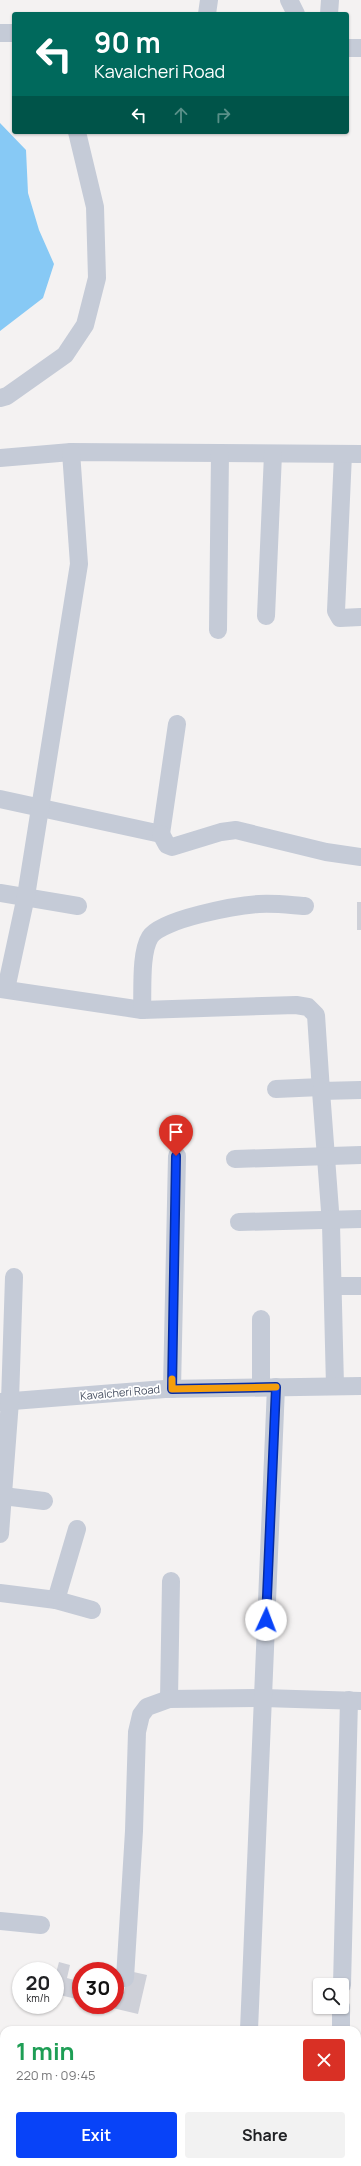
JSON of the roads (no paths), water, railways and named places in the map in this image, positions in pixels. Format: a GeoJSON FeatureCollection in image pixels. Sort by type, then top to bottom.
{"type":"FeatureCollection","features":[{"type":"Feature","properties":{"kind":"street"},"geometry":{"type":"LineString","coordinates":[[207,12],[209,0]]}},
{"type":"Feature","properties":{"kind":"street"},"geometry":{"type":"LineString","coordinates":[[288,0],[295,12]]}},
{"type":"Feature","properties":{"kind":"street"},"geometry":{"type":"LineString","coordinates":[[329,12],[330,0]]}},
{"type":"Feature","properties":{"kind":"street"},"geometry":{"type":"LineString","coordinates":[[0,33],[12,33]]}},
{"type":"Feature","properties":{"kind":"street"},"geometry":{"type":"LineString","coordinates":[[349,48],[361,48]]}},
{"type":"Feature","properties":{"kind":"street"},"geometry":{"type":"LineString","coordinates":[[0,398],[7,396],[65,356],[85,325],[97,278],[95,207],[77,134]]}},
{"type":"Feature","properties":{"kind":"street"},"geometry":{"type":"LineString","coordinates":[[71,452],[79,564],[26,896],[3,989],[142,1010],[296,1005],[308,1007],[316,1015],[330,1219],[335,1386]]}},
{"type":"Feature","properties":{"kind":"street"},"geometry":{"type":"LineString","coordinates":[[0,458],[71,452],[352,454],[336,611],[340,618],[361,617]]}},
{"type":"Feature","properties":{"kind":"street"},"geometry":{"type":"LineString","coordinates":[[218,630],[220,453]]}},
{"type":"Feature","properties":{"kind":"street"},"geometry":{"type":"LineString","coordinates":[[266,616],[273,454]]}},
{"type":"Feature","properties":{"kind":"street"},"geometry":{"type":"LineString","coordinates":[[177,724],[161,834],[167,845],[172,847],[221,832],[236,830],[326,852],[361,857]]}},
{"type":"Feature","properties":{"kind":"street"},"geometry":{"type":"LineString","coordinates":[[0,799],[161,834]]}},
{"type":"Feature","properties":{"kind":"street"},"geometry":{"type":"LineString","coordinates":[[0,893],[26,896],[78,906]]}},
{"type":"Feature","properties":{"kind":"street"},"geometry":{"type":"LineString","coordinates":[[142,1010],[147,947],[150,937],[159,930],[186,919],[221,909],[260,904],[305,906]]}},
{"type":"Feature","properties":{"kind":"street"},"geometry":{"type":"LineString","coordinates":[[276,1089],[361,1090]]}},
{"type":"Feature","properties":{"kind":"street"},"geometry":{"type":"LineString","coordinates":[[235,1159],[361,1155]]}},
{"type":"Feature","properties":{"kind":"street"},"geometry":{"type":"LineString","coordinates":[[172,1389],[176,1156]]}},
{"type":"Feature","properties":{"kind":"street"},"geometry":{"type":"LineString","coordinates":[[239,1222],[361,1219]]}},
{"type":"Feature","properties":{"kind":"street"},"geometry":{"type":"LineString","coordinates":[[0,1534],[3,1496],[5,1402],[14,1277]]}},
{"type":"Feature","properties":{"kind":"street"},"geometry":{"type":"LineString","coordinates":[[333,1286],[361,1286]]}},
{"type":"Feature","properties":{"kind":"street"},"geometry":{"type":"LineString","coordinates":[[249,2026],[256,1798],[263,1698],[269,1387],[261,1319]]}},
{"type":"Feature","properties":{"kind":"street","name":"Kavalcheri Road"},"geometry":{"type":"LineString","coordinates":[[5,1402],[172,1389],[361,1386]]}},
{"type":"Feature","properties":{"kind":"street"},"geometry":{"type":"LineString","coordinates":[[3,1496],[44,1500]]}},
{"type":"Feature","properties":{"kind":"street"},"geometry":{"type":"LineString","coordinates":[[56,1600],[77,1529]]}},
{"type":"Feature","properties":{"kind":"street"},"geometry":{"type":"LineString","coordinates":[[169,1699],[171,1581]]}},
{"type":"Feature","properties":{"kind":"street"},"geometry":{"type":"LineString","coordinates":[[0,1593],[56,1600],[92,1610]]}},
{"type":"Feature","properties":{"kind":"street"},"geometry":{"type":"LineString","coordinates":[[124,1978],[134,1839],[137,1732],[141,1716],[147,1707],[169,1699],[263,1698],[355,1701],[342,1978]]}},
{"type":"Feature","properties":{"kind":"street"},"geometry":{"type":"LineString","coordinates":[[0,1921],[41,1925]]}},
{"type":"Feature","properties":{"kind":"street"},"geometry":{"type":"LineString","coordinates":[[341,2014],[341,2026]]}},
{"type":"Feature","properties":{"kind":"water"},"geometry":{"type":"Polygon","coordinates":[[[0,123],[26,150],[28,193],[39,230],[54,264],[43,298],[0,331],[0,123]]]}}]}
